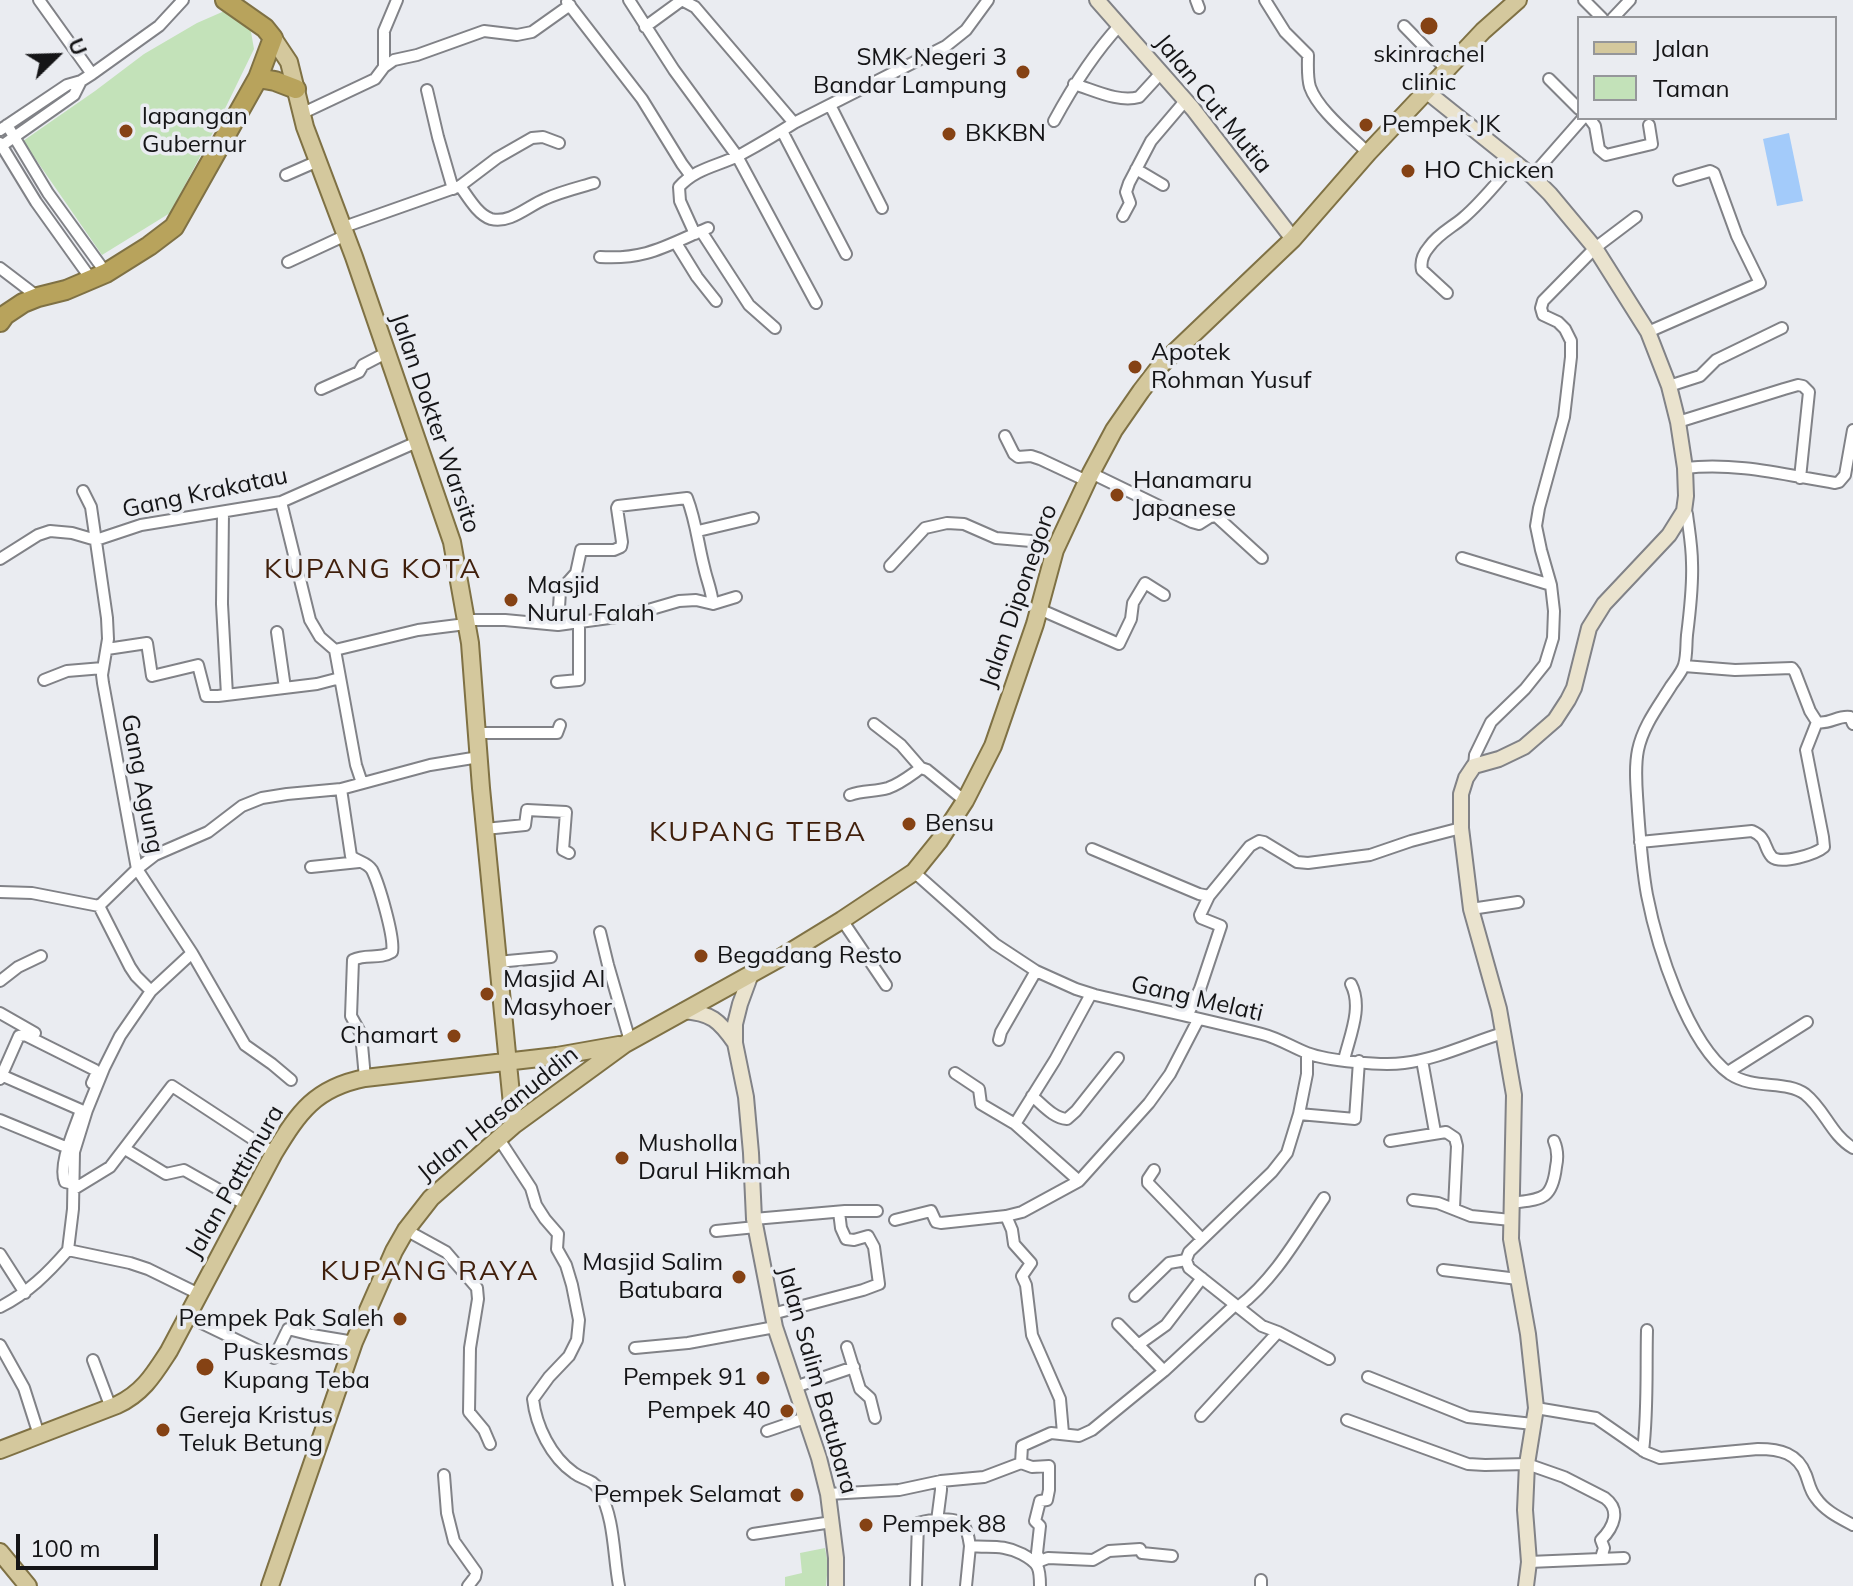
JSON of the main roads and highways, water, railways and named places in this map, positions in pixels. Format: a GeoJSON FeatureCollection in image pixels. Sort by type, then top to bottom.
{"type":"FeatureCollection","features":[{"type":"Feature","properties":{"kind":"highway"},"geometry":{"type":"LineString","coordinates":[[0,322],[23,303],[99,276],[174,227],[258,78],[273,38],[265,28],[225,0]]}},
{"type":"Feature","properties":{"kind":"highway"},"geometry":{"type":"LineString","coordinates":[[258,78],[296,89]]}},
{"type":"Feature","properties":{"kind":"main road","name":"Jalan Diponegoro"},"geometry":{"type":"LineString","coordinates":[[628,1042],[842,920],[914,872],[965,801],[993,746],[1039,609],[1055,550],[1114,430],[1161,365],[1293,239],[1446,69],[1518,0]]}},
{"type":"Feature","properties":{"kind":"main road","name":"Jalan Dokter Warsito"},"geometry":{"type":"LineString","coordinates":[[273,38],[289,62],[305,127],[354,257],[452,542],[470,643],[514,1125]]}},
{"type":"Feature","properties":{"kind":"main road","name":"Jalan Pattimura"},"geometry":{"type":"LineString","coordinates":[[0,1450],[111,1408],[132,1398],[152,1378],[274,1153],[290,1127],[315,1098],[344,1082],[365,1078],[557,1056],[628,1042]]}},
{"type":"Feature","properties":{"kind":"main road","name":"Jalan Hasanuddin"},"geometry":{"type":"LineString","coordinates":[[270,1586],[354,1342],[406,1230],[431,1198],[514,1125],[628,1042]]}},
{"type":"Feature","properties":{"kind":"main road"},"geometry":{"type":"LineString","coordinates":[[557,1056],[572,1061],[578,1078]]}},
{"type":"Feature","properties":{"kind":"main road"},"geometry":{"type":"LineString","coordinates":[[0,1552],[28,1586]]}},
{"type":"Feature","properties":{"kind":"water"},"geometry":{"type":"Polygon","coordinates":[[[1789,133],[1803,201],[1777,206],[1763,139],[1789,133]]]}},
{"type":"Feature","properties":{"kind":"place","name":"skinrachel clinic"},"geometry":{"type":"Point","coordinates":[1429,26]}},
{"type":"Feature","properties":{"kind":"place","name":"SMK Negeri 3 Bandar Lampung"},"geometry":{"type":"Point","coordinates":[1023,72]}},
{"type":"Feature","properties":{"kind":"place","name":"Pempek JK"},"geometry":{"type":"Point","coordinates":[1366,125]}},
{"type":"Feature","properties":{"kind":"place","name":"lapangan Gubernur"},"geometry":{"type":"Point","coordinates":[126,131]}},
{"type":"Feature","properties":{"kind":"place","name":"BKKBN"},"geometry":{"type":"Point","coordinates":[949,134]}},
{"type":"Feature","properties":{"kind":"place","name":"HO Chicken"},"geometry":{"type":"Point","coordinates":[1408,171]}},
{"type":"Feature","properties":{"kind":"place","name":"Apotek Rohman Yusuf"},"geometry":{"type":"Point","coordinates":[1135,367]}},
{"type":"Feature","properties":{"kind":"place","name":"Hanamaru Japanese"},"geometry":{"type":"Point","coordinates":[1117,495]}},
{"type":"Feature","properties":{"kind":"place","name":"Masjid Nurul Falah"},"geometry":{"type":"Point","coordinates":[511,600]}},
{"type":"Feature","properties":{"kind":"place","name":"Bensu"},"geometry":{"type":"Point","coordinates":[909,824]}},
{"type":"Feature","properties":{"kind":"place","name":"Begadang Resto"},"geometry":{"type":"Point","coordinates":[701,956]}},
{"type":"Feature","properties":{"kind":"place","name":"Masjid Al Masyhoer"},"geometry":{"type":"Point","coordinates":[487,994]}},
{"type":"Feature","properties":{"kind":"place","name":"Chamart"},"geometry":{"type":"Point","coordinates":[454,1036]}},
{"type":"Feature","properties":{"kind":"place","name":"Musholla Darul Hikmah"},"geometry":{"type":"Point","coordinates":[622,1158]}},
{"type":"Feature","properties":{"kind":"place","name":"Masjid Salim Batubara"},"geometry":{"type":"Point","coordinates":[739,1277]}},
{"type":"Feature","properties":{"kind":"place","name":"Pempek Pak Saleh"},"geometry":{"type":"Point","coordinates":[400,1319]}},
{"type":"Feature","properties":{"kind":"place","name":"Puskesmas Kupang Teba"},"geometry":{"type":"Point","coordinates":[205,1367]}},
{"type":"Feature","properties":{"kind":"place","name":"Pempek 91"},"geometry":{"type":"Point","coordinates":[763,1378]}},
{"type":"Feature","properties":{"kind":"place","name":"Pempek 40"},"geometry":{"type":"Point","coordinates":[787,1411]}},
{"type":"Feature","properties":{"kind":"place","name":"Gereja Kristus Teluk Betung"},"geometry":{"type":"Point","coordinates":[163,1430]}},
{"type":"Feature","properties":{"kind":"place","name":"Pempek Selamat"},"geometry":{"type":"Point","coordinates":[797,1495]}},
{"type":"Feature","properties":{"kind":"place","name":"Pempek 88"},"geometry":{"type":"Point","coordinates":[866,1525]}},
{"type":"Feature","properties":{"kind":"district","name":"KUPANG KOTA"},"geometry":{"type":"Point","coordinates":[373,570]}},
{"type":"Feature","properties":{"kind":"district","name":"KUPANG TEBA"},"geometry":{"type":"Point","coordinates":[758,833]}},
{"type":"Feature","properties":{"kind":"district","name":"KUPANG RAYA"},"geometry":{"type":"Point","coordinates":[430,1272]}}]}
